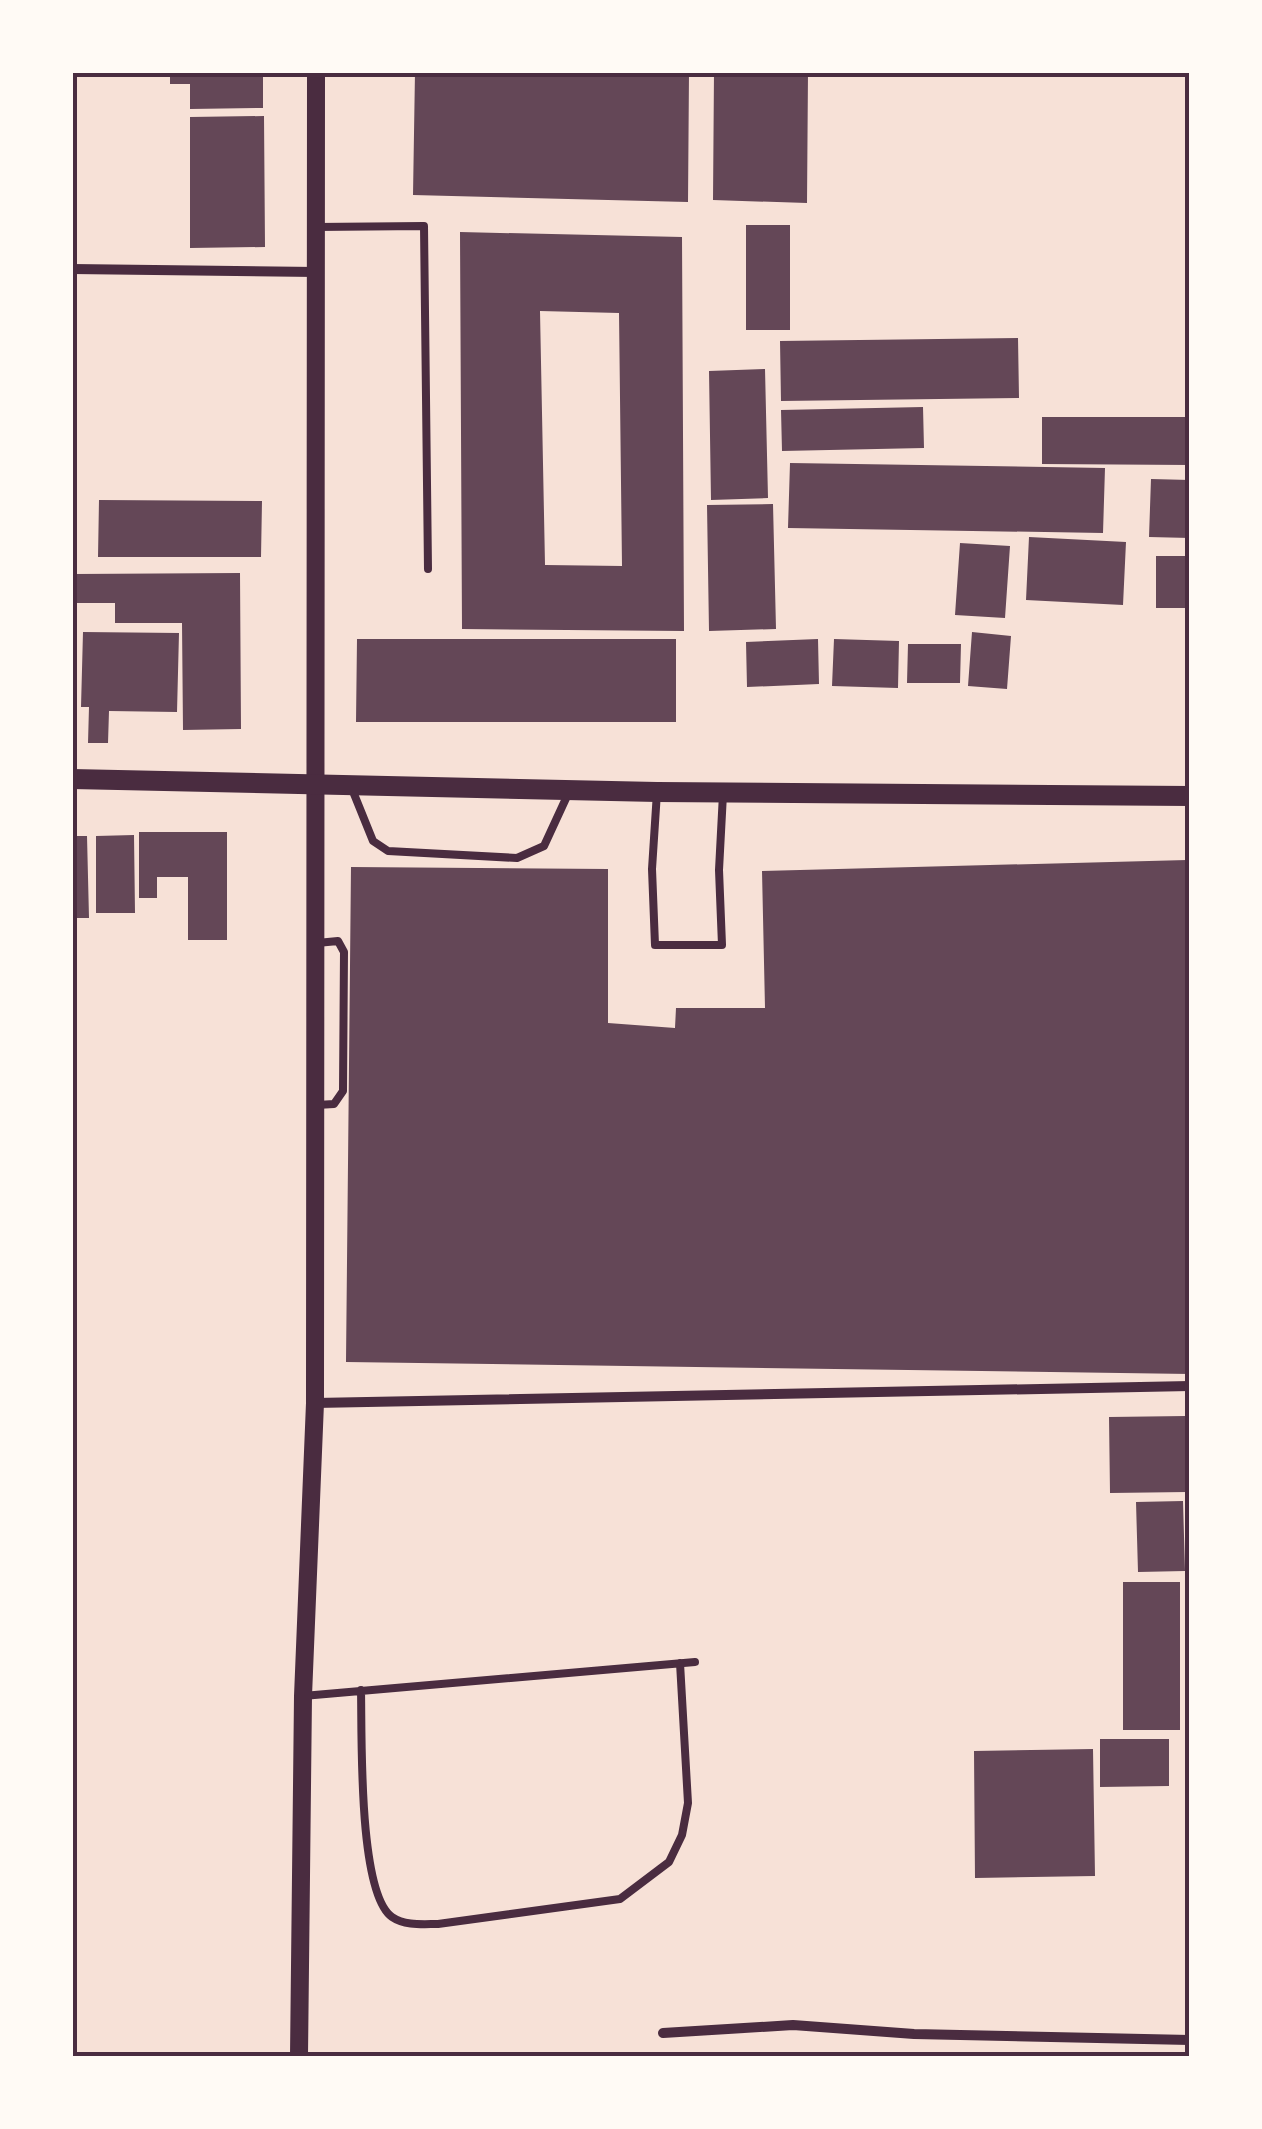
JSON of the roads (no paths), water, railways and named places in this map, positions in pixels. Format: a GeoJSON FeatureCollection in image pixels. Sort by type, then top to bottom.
{"type":"FeatureCollection","features":[{"type":"Feature","properties":{"kind":"main road"},"geometry":{"type":"LineString","coordinates":[[72,779],[657,792],[1190,796]]}},
{"type":"Feature","properties":{"kind":"street"},"geometry":{"type":"LineString","coordinates":[[299,2056],[303,1696],[315,1403],[316,72]]}},
{"type":"Feature","properties":{"kind":"street"},"geometry":{"type":"LineString","coordinates":[[72,269],[316,272]]}},
{"type":"Feature","properties":{"kind":"street"},"geometry":{"type":"LineString","coordinates":[[315,1403],[1190,1386]]}},
{"type":"Feature","properties":{"kind":"street"},"geometry":{"type":"LineString","coordinates":[[663,2033],[793,2025],[914,2034],[1190,2040]]}},
{"type":"Feature","properties":{"kind":"lane"},"geometry":{"type":"LineString","coordinates":[[316,227],[424,226],[428,569]]}},
{"type":"Feature","properties":{"kind":"lane"},"geometry":{"type":"LineString","coordinates":[[350,785],[373,841],[388,850],[516,858],[544,846],[570,790]]}},
{"type":"Feature","properties":{"kind":"lane"},"geometry":{"type":"LineString","coordinates":[[657,792],[652,869],[655,944],[705,945],[722,945],[719,870],[724,793]]}},
{"type":"Feature","properties":{"kind":"lane"},"geometry":{"type":"LineString","coordinates":[[316,1105],[334,1104],[344,1091],[344,952],[338,942],[318,944]]}},
{"type":"Feature","properties":{"kind":"lane"},"geometry":{"type":"LineString","coordinates":[[303,1696],[696,1662]]}},
{"type":"Feature","properties":{"kind":"lane"},"geometry":{"type":"LineString","coordinates":[[361,1690],[365,1818],[375,1897],[392,1917],[410,1924],[438,1924],[620,1899],[669,1862],[682,1835],[688,1803],[680,1663]]}}]}
